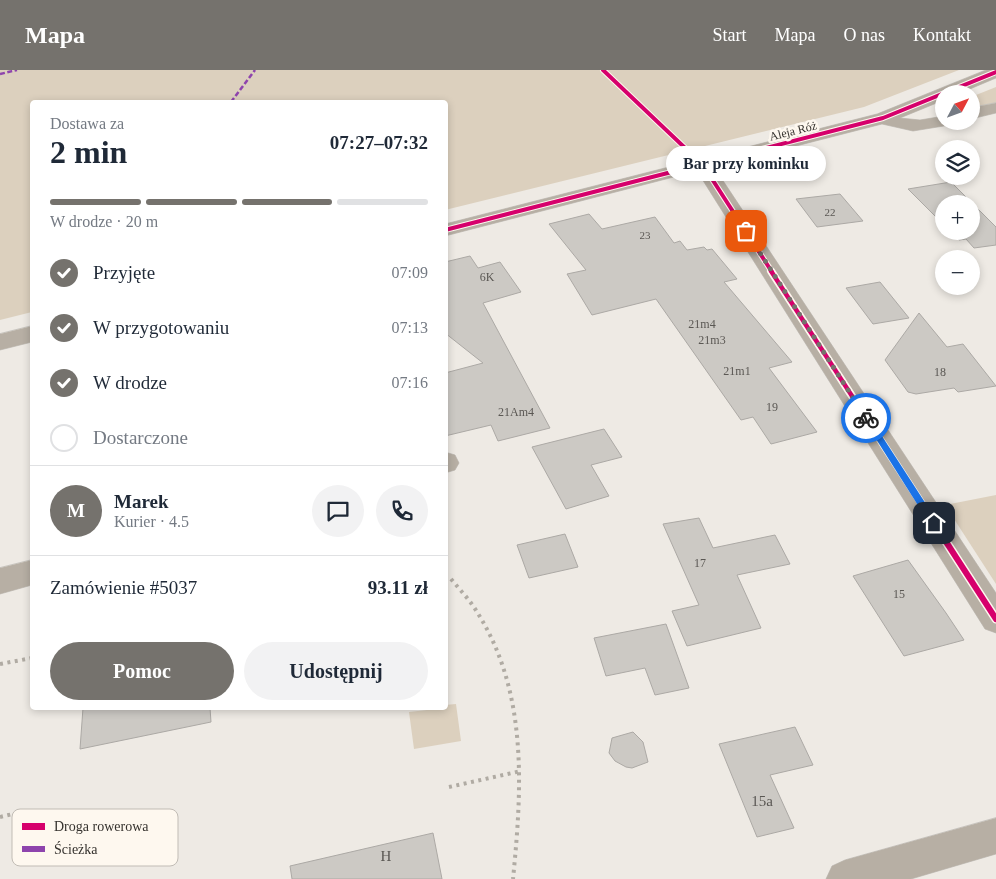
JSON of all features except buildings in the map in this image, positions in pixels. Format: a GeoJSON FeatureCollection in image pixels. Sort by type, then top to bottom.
{"type":"FeatureCollection","features":[{"type":"Feature","properties":{"kind":"street","name":"Aleja Róż"},"geometry":{"type":"LineString","coordinates":[[448,229],[883,118],[996,72]]}},
{"type":"Feature","properties":{"kind":"street"},"geometry":{"type":"LineString","coordinates":[[980,112],[996,108]]}},
{"type":"Feature","properties":{"kind":"street"},"geometry":{"type":"LineString","coordinates":[[883,118],[918,128],[935,123]]}},
{"type":"Feature","properties":{"kind":"street"},"geometry":{"type":"LineString","coordinates":[[703,164],[996,619]]}},
{"type":"Feature","properties":{"kind":"street"},"geometry":{"type":"LineString","coordinates":[[0,342],[30,334]]}},
{"type":"Feature","properties":{"kind":"street"},"geometry":{"type":"LineString","coordinates":[[0,581],[30,574]]}},
{"type":"Feature","properties":{"kind":"street"},"geometry":{"type":"LineString","coordinates":[[845,879],[996,836]]}},
{"type":"Feature","properties":{"kind":"path"},"geometry":{"type":"LineString","coordinates":[[451,579],[470,600],[490,631],[506,668],[517,723],[521,771],[520,816],[513,879]]}},
{"type":"Feature","properties":{"kind":"path"},"geometry":{"type":"LineString","coordinates":[[0,664],[30,658]]}},
{"type":"Feature","properties":{"kind":"path"},"geometry":{"type":"LineString","coordinates":[[448,787],[521,771]]}},
{"type":"Feature","properties":{"kind":"shaded area"},"geometry":{"type":"Polygon","coordinates":[[[0,70],[959,70],[864,107],[448,209],[448,100],[30,100],[30,312],[0,320],[0,70]]]}},
{"type":"Feature","properties":{"kind":"shaded area"},"geometry":{"type":"Polygon","coordinates":[[[996,87],[996,103],[980,107],[980,93],[996,87]]]}},
{"type":"Feature","properties":{"kind":"shaded area"},"geometry":{"type":"Polygon","coordinates":[[[996,495],[996,584],[945,505],[996,495]]]}},
{"type":"Feature","properties":{"kind":"shaded area"},"geometry":{"type":"Polygon","coordinates":[[[456,704],[461,741],[414,749],[409,712],[448,710],[448,705],[456,704]]]}},
{"type":"Feature","properties":{"kind":"marked path"},"geometry":{"type":"LineString","coordinates":[[0,74],[17,70]]}},
{"type":"Feature","properties":{"kind":"marked path"},"geometry":{"type":"LineString","coordinates":[[232,100],[255,70]]}},
{"type":"Feature","properties":{"kind":"cycle path"},"geometry":{"type":"LineString","coordinates":[[603,70],[703,165],[996,619]]}},
{"type":"Feature","properties":{"kind":"cycle path"},"geometry":{"type":"LineString","coordinates":[[448,229],[883,118],[996,72]]}},
{"type":"Feature","properties":{"kind":"way so far"},"geometry":{"type":"LineString","coordinates":[[746,231],[866,418]]}},
{"type":"Feature","properties":{"kind":"place","name":"Bar przy kominku"},"geometry":{"type":"Point","coordinates":[746,231]}},
{"type":"Feature","properties":{"kind":"route"},"geometry":{"type":"LineString","coordinates":[[866,418],[934,523]]}}]}
